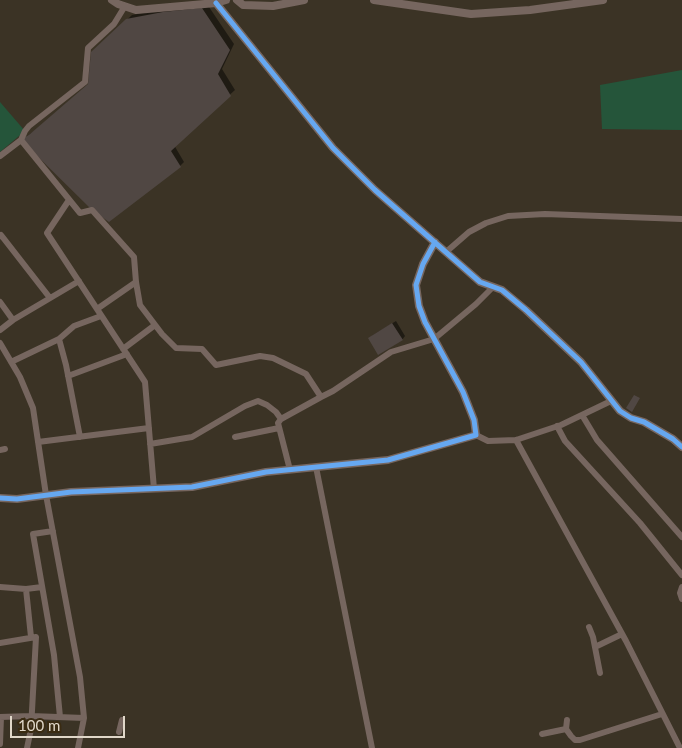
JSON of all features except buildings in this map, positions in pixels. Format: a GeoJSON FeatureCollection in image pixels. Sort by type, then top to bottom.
{"type":"FeatureCollection","features":[{"type":"Feature","properties":{"kind":"street"},"geometry":{"type":"LineString","coordinates":[[112,0],[136,10],[216,3],[225,0]]}},
{"type":"Feature","properties":{"kind":"street"},"geometry":{"type":"LineString","coordinates":[[237,0],[243,5],[273,6],[304,0]]}},
{"type":"Feature","properties":{"kind":"street"},"geometry":{"type":"LineString","coordinates":[[374,0],[471,14],[530,10],[603,0]]}},
{"type":"Feature","properties":{"kind":"street"},"geometry":{"type":"LineString","coordinates":[[216,3],[333,148],[375,190],[480,282],[502,290],[526,310],[581,362],[620,411],[631,418],[644,422],[673,439],[682,447]]}},
{"type":"Feature","properties":{"kind":"street"},"geometry":{"type":"LineString","coordinates":[[0,156],[21,140],[29,126],[86,82],[88,48],[114,24],[125,6]]}},
{"type":"Feature","properties":{"kind":"street"},"geometry":{"type":"LineString","coordinates":[[21,140],[80,213],[92,210],[134,257],[140,305],[162,334],[176,348],[202,349],[216,365],[260,356],[273,358],[306,374],[321,396]]}},
{"type":"Feature","properties":{"kind":"street"},"geometry":{"type":"LineString","coordinates":[[69,200],[47,233],[145,382],[154,488]]}},
{"type":"Feature","properties":{"kind":"street"},"geometry":{"type":"LineString","coordinates":[[446,252],[468,232],[486,223],[508,216],[545,214],[682,219]]}},
{"type":"Feature","properties":{"kind":"street"},"geometry":{"type":"LineString","coordinates":[[0,236],[50,298]]}},
{"type":"Feature","properties":{"kind":"street"},"geometry":{"type":"LineString","coordinates":[[435,242],[423,264],[416,285],[418,306],[463,392],[474,420],[476,435]]}},
{"type":"Feature","properties":{"kind":"street"},"geometry":{"type":"LineString","coordinates":[[0,330],[13,320],[78,281]]}},
{"type":"Feature","properties":{"kind":"street"},"geometry":{"type":"LineString","coordinates":[[97,309],[136,282]]}},
{"type":"Feature","properties":{"kind":"street"},"geometry":{"type":"LineString","coordinates":[[290,470],[278,424],[282,419],[333,391],[391,352],[434,339],[476,304],[493,287]]}},
{"type":"Feature","properties":{"kind":"street"},"geometry":{"type":"LineString","coordinates":[[0,302],[13,320]]}},
{"type":"Feature","properties":{"kind":"street"},"geometry":{"type":"LineString","coordinates":[[11,362],[59,339],[74,326],[102,316]]}},
{"type":"Feature","properties":{"kind":"street"},"geometry":{"type":"LineString","coordinates":[[68,376],[125,352],[155,324]]}},
{"type":"Feature","properties":{"kind":"street"},"geometry":{"type":"LineString","coordinates":[[59,339],[80,437]]}},
{"type":"Feature","properties":{"kind":"street"},"geometry":{"type":"LineString","coordinates":[[0,343],[20,377],[33,408],[46,495],[80,677],[84,718],[78,748]]}},
{"type":"Feature","properties":{"kind":"street"},"geometry":{"type":"LineString","coordinates":[[150,444],[192,437],[245,406],[258,401],[267,405],[282,419]]}},
{"type":"Feature","properties":{"kind":"street"},"geometry":{"type":"LineString","coordinates":[[0,498],[17,499],[71,492],[192,487],[266,472],[388,460],[476,435],[488,441],[516,440],[557,426],[611,401]]}},
{"type":"Feature","properties":{"kind":"street"},"geometry":{"type":"LineString","coordinates":[[582,415],[597,440],[682,537]]}},
{"type":"Feature","properties":{"kind":"street"},"geometry":{"type":"LineString","coordinates":[[557,426],[565,441],[640,524],[682,575]]}},
{"type":"Feature","properties":{"kind":"street"},"geometry":{"type":"LineString","coordinates":[[38,442],[149,428]]}},
{"type":"Feature","properties":{"kind":"street"},"geometry":{"type":"LineString","coordinates":[[235,437],[279,428]]}},
{"type":"Feature","properties":{"kind":"street"},"geometry":{"type":"LineString","coordinates":[[516,440],[622,634],[680,748]]}},
{"type":"Feature","properties":{"kind":"street"},"geometry":{"type":"LineString","coordinates":[[316,467],[372,748]]}},
{"type":"Feature","properties":{"kind":"street"},"geometry":{"type":"LineString","coordinates":[[53,531],[33,534],[54,655],[60,717]]}},
{"type":"Feature","properties":{"kind":"street"},"geometry":{"type":"LineString","coordinates":[[0,587],[26,589],[42,587]]}},
{"type":"Feature","properties":{"kind":"street"},"geometry":{"type":"LineString","coordinates":[[682,588],[680,593],[682,599]]}},
{"type":"Feature","properties":{"kind":"street"},"geometry":{"type":"LineString","coordinates":[[26,589],[32,638]]}},
{"type":"Feature","properties":{"kind":"street"},"geometry":{"type":"LineString","coordinates":[[589,627],[593,637],[600,673]]}},
{"type":"Feature","properties":{"kind":"street"},"geometry":{"type":"LineString","coordinates":[[595,647],[622,634]]}},
{"type":"Feature","properties":{"kind":"street"},"geometry":{"type":"LineString","coordinates":[[0,643],[36,637],[30,730],[27,748]]}},
{"type":"Feature","properties":{"kind":"street"},"geometry":{"type":"LineString","coordinates":[[567,720],[566,729],[575,740],[580,740],[662,714]]}},
{"type":"Feature","properties":{"kind":"street"},"geometry":{"type":"LineString","coordinates":[[0,744],[0,717],[84,718]]}},
{"type":"Feature","properties":{"kind":"street"},"geometry":{"type":"LineString","coordinates":[[118,732],[122,720]]}},
{"type":"Feature","properties":{"kind":"street"},"geometry":{"type":"LineString","coordinates":[[542,734],[566,729]]}},
{"type":"Feature","properties":{"kind":"green space"},"geometry":{"type":"Polygon","coordinates":[[[682,70],[682,130],[602,129],[600,85],[682,70]]]}},
{"type":"Feature","properties":{"kind":"green space"},"geometry":{"type":"Polygon","coordinates":[[[0,102],[25,131],[0,152],[0,102]]]}},
{"type":"Feature","properties":{"kind":"cycle path"},"geometry":{"type":"LineString","coordinates":[[216,3],[333,148],[375,190],[480,282],[502,290],[526,310],[581,362],[620,411],[631,418],[644,422],[673,439],[682,447]]}},
{"type":"Feature","properties":{"kind":"cycle path"},"geometry":{"type":"LineString","coordinates":[[0,498],[17,499],[71,492],[192,487],[266,472],[388,460],[476,435],[474,420],[463,392],[425,322],[419,306],[416,285],[423,264],[435,242]]}}]}
